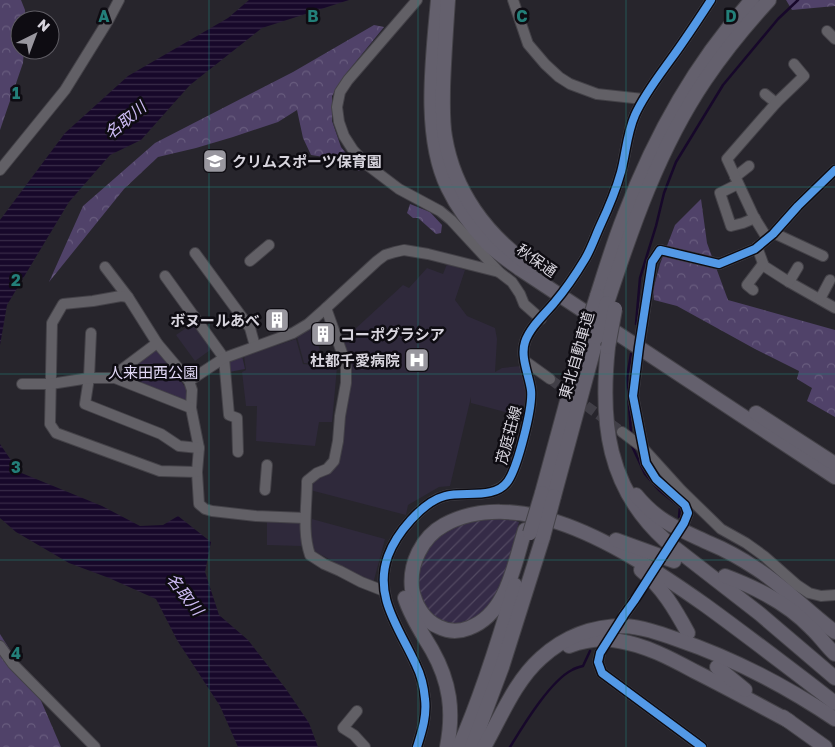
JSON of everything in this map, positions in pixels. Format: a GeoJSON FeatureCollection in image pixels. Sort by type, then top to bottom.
{"type":"FeatureCollection","features":[{"type":"Feature","properties":{"kind":"highway","name":"秋保通"},"geometry":{"type":"LineString","coordinates":[[439,0],[432,75],[432,129],[447,187],[488,244],[520,269],[563,292],[835,464]]}},
{"type":"Feature","properties":{"kind":"highway","name":"東北自動車道"},"geometry":{"type":"LineString","coordinates":[[544,493],[559,407],[606,303],[625,213],[645,165],[674,108],[694,75],[752,0]]}},
{"type":"Feature","properties":{"kind":"highway"},"geometry":{"type":"LineString","coordinates":[[769,0],[736,38],[704,82],[668,145],[653,179],[621,279],[606,303],[608,347],[606,412],[608,432],[618,473],[638,511],[655,532],[760,614],[835,678]]}},
{"type":"Feature","properties":{"kind":"highway","name":"東北自動車道"},"geometry":{"type":"LineString","coordinates":[[459,747],[503,627],[592,334]]}},
{"type":"Feature","properties":{"kind":"highway","name":"秋保通"},"geometry":{"type":"LineString","coordinates":[[640,342],[835,476]]}},
{"type":"Feature","properties":{"kind":"highway"},"geometry":{"type":"LineString","coordinates":[[612,448],[628,483],[644,505],[653,513],[672,526],[721,548],[746,562],[770,578],[835,632]]}},
{"type":"Feature","properties":{"kind":"highway"},"geometry":{"type":"LineString","coordinates":[[544,493],[533,533],[504,594],[491,613],[484,620],[466,629],[456,631],[439,627],[424,616],[413,594],[413,570],[419,550],[439,527],[459,518],[482,513],[523,514],[542,518],[574,528],[630,557],[689,594],[835,703]]}},
{"type":"Feature","properties":{"kind":"highway"},"geometry":{"type":"LineString","coordinates":[[447,747],[451,714],[448,687],[439,663],[408,606],[403,584],[403,573],[408,554],[417,537],[431,523],[460,509],[492,504],[512,505],[560,516],[629,546],[674,562]]}},
{"type":"Feature","properties":{"kind":"highway"},"geometry":{"type":"LineString","coordinates":[[574,528],[624,557],[648,576],[669,600],[688,633]]}},
{"type":"Feature","properties":{"kind":"highway"},"geometry":{"type":"LineString","coordinates":[[595,531],[673,574],[835,694]]}},
{"type":"Feature","properties":{"kind":"highway","name":"東北自動車道"},"geometry":{"type":"LineString","coordinates":[[472,747],[502,667],[533,533]]}},
{"type":"Feature","properties":{"kind":"highway"},"geometry":{"type":"LineString","coordinates":[[725,576],[764,592],[795,613],[835,632]]}},
{"type":"Feature","properties":{"kind":"highway"},"geometry":{"type":"LineString","coordinates":[[793,598],[834,647]]}},
{"type":"Feature","properties":{"kind":"highway"},"geometry":{"type":"LineString","coordinates":[[795,613],[834,647]]}},
{"type":"Feature","properties":{"kind":"highway"},"geometry":{"type":"LineString","coordinates":[[484,747],[523,678],[550,650],[584,632],[620,626],[644,629],[662,634],[721,656],[782,686],[835,719]]}},
{"type":"Feature","properties":{"kind":"highway"},"geometry":{"type":"LineString","coordinates":[[496,725],[516,694],[544,662],[574,645],[606,640],[631,644],[658,653],[789,721]]}},
{"type":"Feature","properties":{"kind":"highway"},"geometry":{"type":"LineString","coordinates":[[717,667],[825,747]]}},
{"type":"Feature","properties":{"kind":"street"},"geometry":{"type":"LineString","coordinates":[[0,170],[65,90],[119,0]]}},
{"type":"Feature","properties":{"kind":"street"},"geometry":{"type":"LineString","coordinates":[[416,0],[340,92],[337,107],[339,122],[344,136],[353,150],[366,164],[399,189],[440,211],[451,220],[499,272],[512,282],[524,304],[541,319]]}},
{"type":"Feature","properties":{"kind":"street"},"geometry":{"type":"LineString","coordinates":[[513,0],[528,44],[559,77],[570,84],[597,94],[643,99]]}},
{"type":"Feature","properties":{"kind":"street","name":"茂庭荘線"},"geometry":{"type":"LineString","coordinates":[[417,747],[426,714],[424,688],[416,664],[393,619],[384,591],[383,579],[390,551],[422,508],[433,501],[443,496],[454,494],[490,492],[500,489],[507,483],[516,464],[530,411],[531,391],[524,350],[526,340],[530,332],[563,292],[586,258],[621,174],[632,122],[643,99],[712,0]]}},
{"type":"Feature","properties":{"kind":"street"},"geometry":{"type":"LineString","coordinates":[[794,64],[804,76],[776,103],[727,159],[754,218],[771,235],[778,235],[822,256]]}},
{"type":"Feature","properties":{"kind":"street"},"geometry":{"type":"LineString","coordinates":[[764,94],[776,103]]}},
{"type":"Feature","properties":{"kind":"street"},"geometry":{"type":"LineString","coordinates":[[749,166],[720,193],[731,226],[754,218]]}},
{"type":"Feature","properties":{"kind":"street"},"geometry":{"type":"LineString","coordinates":[[684,523],[688,513],[685,505],[656,479],[646,463],[633,396],[652,262],[660,250],[719,264],[757,247],[833,174]]}},
{"type":"Feature","properties":{"kind":"street"},"geometry":{"type":"LineString","coordinates":[[250,261],[269,246]]}},
{"type":"Feature","properties":{"kind":"street"},"geometry":{"type":"LineString","coordinates":[[757,247],[764,266],[835,308]]}},
{"type":"Feature","properties":{"kind":"street"},"geometry":{"type":"LineString","coordinates":[[188,381],[224,358],[293,333],[308,324],[385,255],[404,250],[428,254],[499,272]]}},
{"type":"Feature","properties":{"kind":"street"},"geometry":{"type":"LineString","coordinates":[[195,253],[250,328],[255,346]]}},
{"type":"Feature","properties":{"kind":"street"},"geometry":{"type":"LineString","coordinates":[[753,290],[747,284],[763,264]]}},
{"type":"Feature","properties":{"kind":"street"},"geometry":{"type":"LineString","coordinates":[[790,282],[798,266]]}},
{"type":"Feature","properties":{"kind":"street"},"geometry":{"type":"LineString","coordinates":[[105,267],[128,297],[157,343],[188,381],[192,390],[191,408],[198,448],[199,504],[204,509],[212,511],[256,516],[306,518]]}},
{"type":"Feature","properties":{"kind":"street"},"geometry":{"type":"LineString","coordinates":[[165,276],[224,358],[229,415],[237,418],[238,452]]}},
{"type":"Feature","properties":{"kind":"street"},"geometry":{"type":"LineString","coordinates":[[820,300],[830,280]]}},
{"type":"Feature","properties":{"kind":"street"},"geometry":{"type":"LineString","coordinates":[[128,297],[121,296],[63,304],[52,322],[50,424],[56,433],[160,471],[197,472]]}},
{"type":"Feature","properties":{"kind":"street"},"geometry":{"type":"LineString","coordinates":[[326,308],[346,367],[346,383],[334,461],[327,469],[317,473],[308,481],[306,518],[308,548],[310,555],[324,564],[384,591]]}},
{"type":"Feature","properties":{"kind":"street"},"geometry":{"type":"LineString","coordinates":[[91,333],[90,378],[85,404],[161,434],[179,446],[198,448]]}},
{"type":"Feature","properties":{"kind":"street"},"geometry":{"type":"LineString","coordinates":[[115,378],[117,372],[157,343]]}},
{"type":"Feature","properties":{"kind":"street"},"geometry":{"type":"LineString","coordinates":[[526,361],[550,379]]}},
{"type":"Feature","properties":{"kind":"street"},"geometry":{"type":"LineString","coordinates":[[22,384],[51,384],[90,378],[115,378],[191,408]]}},
{"type":"Feature","properties":{"kind":"street"},"geometry":{"type":"LineString","coordinates":[[622,432],[642,447],[681,490],[721,529],[764,556],[809,593],[820,596],[835,595]]}},
{"type":"Feature","properties":{"kind":"street"},"geometry":{"type":"LineString","coordinates":[[265,490],[267,464]]}},
{"type":"Feature","properties":{"kind":"street"},"geometry":{"type":"LineString","coordinates":[[624,615],[634,601]]}},
{"type":"Feature","properties":{"kind":"street"},"geometry":{"type":"LineString","coordinates":[[0,646],[13,664],[95,747]]}},
{"type":"Feature","properties":{"kind":"street"},"geometry":{"type":"LineString","coordinates":[[600,653],[598,662],[602,673],[702,747]]}},
{"type":"Feature","properties":{"kind":"street"},"geometry":{"type":"LineString","coordinates":[[357,711],[343,728],[354,735],[365,747]]}},
{"type":"Feature","properties":{"kind":"shaded area"},"geometry":{"type":"Polygon","coordinates":[[[447,264],[465,270],[455,300],[467,316],[495,328],[497,339],[495,372],[502,368],[521,366],[527,392],[521,416],[471,403],[471,397],[450,486],[439,487],[408,505],[406,515],[310,490],[311,480],[328,473],[345,408],[342,341],[403,285],[409,288],[427,268],[443,274],[447,264]]]}},
{"type":"Feature","properties":{"kind":"shaded area"},"geometry":{"type":"Polygon","coordinates":[[[195,322],[213,348],[195,361],[176,335],[195,322]]]}},
{"type":"Feature","properties":{"kind":"shaded area"},"geometry":{"type":"Polygon","coordinates":[[[313,326],[324,365],[304,363],[297,337],[313,326]]]}},
{"type":"Feature","properties":{"kind":"shaded area"},"geometry":{"type":"Polygon","coordinates":[[[296,339],[303,364],[337,367],[332,422],[319,422],[315,446],[256,441],[257,406],[246,406],[242,372],[246,370],[244,356],[296,339]]]}},
{"type":"Feature","properties":{"kind":"shaded area"},"geometry":{"type":"Polygon","coordinates":[[[267,519],[301,519],[301,546],[267,545],[267,519]]]}},
{"type":"Feature","properties":{"kind":"shaded area"},"geometry":{"type":"Polygon","coordinates":[[[312,519],[385,539],[372,582],[314,551],[310,541],[312,519]]]}},
{"type":"Feature","properties":{"kind":"green space"},"geometry":{"type":"Polygon","coordinates":[[[0,0],[21,0],[25,10],[10,10],[10,60],[23,60],[23,63],[0,130],[0,0]]]}},
{"type":"Feature","properties":{"kind":"green space"},"geometry":{"type":"Polygon","coordinates":[[[786,0],[835,0],[835,6],[792,10],[786,0]]]}},
{"type":"Feature","properties":{"kind":"green space"},"geometry":{"type":"Polygon","coordinates":[[[374,25],[384,27],[345,75],[332,96],[332,121],[341,147],[360,171],[324,157],[311,155],[303,138],[297,110],[278,122],[196,148],[158,157],[124,189],[49,282],[83,206],[155,143],[293,72],[374,25]]]}},
{"type":"Feature","properties":{"kind":"green space"},"geometry":{"type":"Polygon","coordinates":[[[701,199],[707,243],[728,300],[835,330],[835,417],[807,401],[812,388],[797,379],[799,371],[677,306],[654,300],[653,290],[660,264],[675,225],[701,199]]]}},
{"type":"Feature","properties":{"kind":"green space"},"geometry":{"type":"Polygon","coordinates":[[[410,204],[430,212],[442,225],[441,233],[436,234],[418,218],[413,218],[407,213],[410,204]]]}},
{"type":"Feature","properties":{"kind":"green space","name":"人来田西公園"},"geometry":{"type":"Polygon","coordinates":[[[155,349],[159,351],[188,391],[188,398],[183,402],[122,377],[123,372],[155,349]]]}},
{"type":"Feature","properties":{"kind":"green space"},"geometry":{"type":"Polygon","coordinates":[[[242,356],[245,369],[229,372],[227,363],[231,359],[242,356]]]}},
{"type":"Feature","properties":{"kind":"green space"},"geometry":{"type":"Polygon","coordinates":[[[500,517],[519,522],[504,577],[494,601],[474,619],[463,623],[456,624],[442,621],[435,617],[428,611],[419,593],[418,568],[435,536],[459,522],[500,517]]]}},
{"type":"Feature","properties":{"kind":"green space"},"geometry":{"type":"Polygon","coordinates":[[[0,634],[39,696],[61,747],[0,747],[0,634]]]}},
{"type":"Feature","properties":{"kind":"water","name":"名取川"},"geometry":{"type":"Polygon","coordinates":[[[249,0],[349,0],[262,28],[190,85],[141,140],[110,155],[69,202],[7,305],[0,345],[0,220],[65,133],[128,76],[228,18],[249,0]]]}},
{"type":"Feature","properties":{"kind":"water","name":"名取川"},"geometry":{"type":"Polygon","coordinates":[[[0,444],[19,472],[102,506],[140,526],[163,525],[178,516],[211,542],[205,572],[219,615],[248,640],[286,689],[309,723],[318,747],[238,747],[220,706],[177,640],[156,599],[69,563],[16,532],[0,518],[0,444]]]}},
{"type":"Feature","properties":{"kind":"waterway"},"geometry":{"type":"LineString","coordinates":[[636,324],[640,278],[664,193],[676,162],[723,85],[778,19],[798,0]]}},
{"type":"Feature","properties":{"kind":"waterway"},"geometry":{"type":"LineString","coordinates":[[631,354],[627,378],[631,433]]}},
{"type":"Feature","properties":{"kind":"waterway"},"geometry":{"type":"LineString","coordinates":[[632,446],[645,474],[659,490],[680,507],[679,517]]}},
{"type":"Feature","properties":{"kind":"waterway"},"geometry":{"type":"LineString","coordinates":[[510,747],[546,694],[564,676],[574,669],[583,666],[590,651]]}},
{"type":"Feature","properties":{"kind":"tunnel"},"geometry":{"type":"LineString","coordinates":[[550,379],[622,432]]}},
{"type":"Feature","properties":{"kind":"tunnel"},"geometry":{"type":"LineString","coordinates":[[634,601],[683,524]]}},
{"type":"Feature","properties":{"kind":"cycle path"},"geometry":{"type":"LineString","coordinates":[[417,747],[425,717],[424,690],[418,669],[396,626],[386,599],[384,571],[388,556],[403,529],[419,512],[436,499],[453,495],[488,493],[502,487],[508,481],[520,450],[530,409],[531,390],[524,354],[527,336],[567,287],[587,255],[617,186],[635,115],[652,86],[711,0]]}},
{"type":"Feature","properties":{"kind":"cycle path"},"geometry":{"type":"LineString","coordinates":[[702,747],[602,673],[598,662],[600,653],[684,523],[688,513],[685,505],[656,479],[646,463],[633,396],[652,262],[660,250],[719,264],[755,249],[773,234],[798,206],[835,170]]}},
{"type":"Feature","properties":{"kind":"place","name":"クリムスポーツ保育園"},"geometry":{"type":"Point","coordinates":[215,161]}},
{"type":"Feature","properties":{"kind":"place","name":"ボヌールあべ"},"geometry":{"type":"Point","coordinates":[277,320]}},
{"type":"Feature","properties":{"kind":"place","name":"コーポグラシア"},"geometry":{"type":"Point","coordinates":[323,334]}},
{"type":"Feature","properties":{"kind":"place","name":"杜都千愛病院"},"geometry":{"type":"Point","coordinates":[417,360]}}]}
